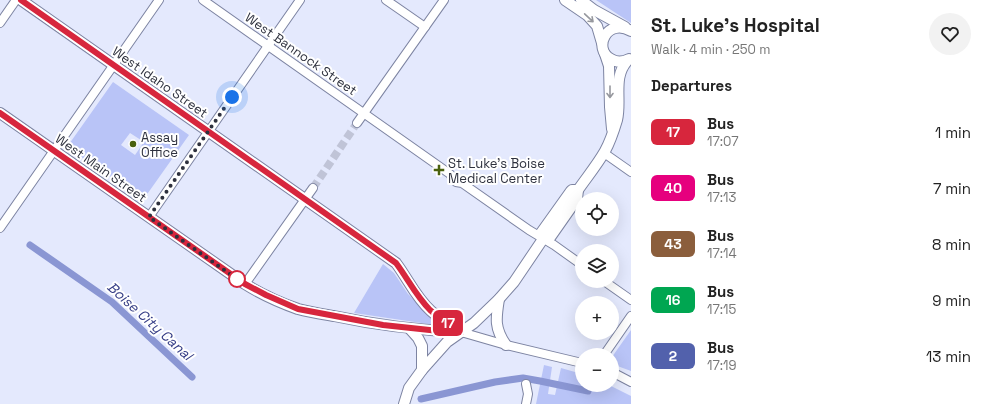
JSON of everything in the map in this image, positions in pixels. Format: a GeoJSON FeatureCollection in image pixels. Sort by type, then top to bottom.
{"type":"FeatureCollection","features":[{"type":"Feature","properties":{"kind":"main road","name":"West Idaho Street"},"geometry":{"type":"LineString","coordinates":[[20,0],[396,263],[418,297],[430,311],[461,332]]}},
{"type":"Feature","properties":{"kind":"main road"},"geometry":{"type":"LineString","coordinates":[[565,0],[587,15],[597,26],[609,66],[612,132]]}},
{"type":"Feature","properties":{"kind":"main road"},"geometry":{"type":"LineString","coordinates":[[581,0],[594,10],[629,29]]}},
{"type":"Feature","properties":{"kind":"main road"},"geometry":{"type":"LineString","coordinates":[[602,44],[606,33],[615,27],[629,29]]}},
{"type":"Feature","properties":{"kind":"main road"},"geometry":{"type":"LineString","coordinates":[[605,54],[608,58],[618,62],[623,62],[629,59]]}},
{"type":"Feature","properties":{"kind":"main road"},"geometry":{"type":"LineString","coordinates":[[404,404],[410,388],[422,370],[447,342],[474,323],[499,299],[514,282],[543,239],[549,239],[577,199],[578,190],[604,153],[610,141],[618,116],[619,77],[624,64],[629,59]]}},
{"type":"Feature","properties":{"kind":"main road","name":"West Main Street"},"geometry":{"type":"LineString","coordinates":[[0,113],[245,284],[266,295],[298,309],[364,322],[409,328],[461,332]]}},
{"type":"Feature","properties":{"kind":"main road"},"geometry":{"type":"LineString","coordinates":[[499,299],[497,328],[500,337],[506,345]]}},
{"type":"Feature","properties":{"kind":"main road"},"geometry":{"type":"LineString","coordinates":[[409,328],[418,338],[422,346],[422,370]]}},
{"type":"Feature","properties":{"kind":"street"},"geometry":{"type":"LineString","coordinates":[[0,23],[16,0]]}},
{"type":"Feature","properties":{"kind":"street"},"geometry":{"type":"LineString","coordinates":[[0,228],[159,0]]}},
{"type":"Feature","properties":{"kind":"street","name":"West Bannock Street"},"geometry":{"type":"LineString","coordinates":[[203,0],[450,174],[456,182],[462,183],[575,260]]}},
{"type":"Feature","properties":{"kind":"street"},"geometry":{"type":"LineString","coordinates":[[149,217],[300,0]]}},
{"type":"Feature","properties":{"kind":"street"},"geometry":{"type":"LineString","coordinates":[[386,0],[425,27]]}},
{"type":"Feature","properties":{"kind":"street"},"geometry":{"type":"LineString","coordinates":[[357,123],[444,0]]}},
{"type":"Feature","properties":{"kind":"street"},"geometry":{"type":"LineString","coordinates":[[604,153],[631,172]]}},
{"type":"Feature","properties":{"kind":"street"},"geometry":{"type":"LineString","coordinates":[[245,284],[313,188]]}},
{"type":"Feature","properties":{"kind":"street"},"geometry":{"type":"LineString","coordinates":[[614,288],[631,300]]}},
{"type":"Feature","properties":{"kind":"street"},"geometry":{"type":"LineString","coordinates":[[609,348],[631,316]]}},
{"type":"Feature","properties":{"kind":"street"},"geometry":{"type":"LineString","coordinates":[[461,332],[506,345],[575,361]]}},
{"type":"Feature","properties":{"kind":"street"},"geometry":{"type":"LineString","coordinates":[[619,376],[631,382]]}},
{"type":"Feature","properties":{"kind":"street"},"geometry":{"type":"LineString","coordinates":[[526,384],[528,394],[526,404]]}},
{"type":"Feature","properties":{"kind":"shaded area"},"geometry":{"type":"Polygon","coordinates":[[[596,0],[631,0],[631,23],[596,0]]]}},
{"type":"Feature","properties":{"kind":"shaded area"},"geometry":{"type":"Polygon","coordinates":[[[113,82],[189,135],[143,200],[67,147],[113,82]],[[130,133],[121,145],[135,155],[144,142],[130,133]]]}},
{"type":"Feature","properties":{"kind":"shaded area"},"geometry":{"type":"Polygon","coordinates":[[[383,264],[394,273],[408,294],[437,322],[435,325],[354,313],[383,264]]]}},
{"type":"Feature","properties":{"kind":"shaded area"},"geometry":{"type":"Polygon","coordinates":[[[631,330],[631,371],[619,367],[618,348],[631,330]]]}},
{"type":"Feature","properties":{"kind":"shaded area"},"geometry":{"type":"Polygon","coordinates":[[[544,365],[552,367],[548,394],[555,395],[561,368],[575,372],[575,392],[619,392],[619,390],[631,396],[631,404],[536,404],[544,365]]]}},
{"type":"Feature","properties":{"kind":"waterway","name":"Boise City Canal"},"geometry":{"type":"LineString","coordinates":[[30,245],[112,302],[192,377]]}},
{"type":"Feature","properties":{"kind":"waterway","name":"Boise City Canal"},"geometry":{"type":"LineString","coordinates":[[421,399],[495,382],[523,378],[575,388]]}},
{"type":"Feature","properties":{"kind":"tunnel"},"geometry":{"type":"LineString","coordinates":[[313,188],[357,123]]}},
{"type":"Feature","properties":{"kind":"bus line","name":"17"},"geometry":{"type":"LineString","coordinates":[[0,113],[254,290],[298,309],[352,320],[393,327],[461,332],[430,311],[418,297],[396,263],[21,0]]}},
{"type":"Feature","properties":{"kind":"place","name":"Assay Office"},"geometry":{"type":"Point","coordinates":[133,144]}},
{"type":"Feature","properties":{"kind":"place","name":"St. Luke's Boise Medical Center"},"geometry":{"type":"Point","coordinates":[439,170]}},
{"type":"Feature","properties":{"kind":"route"},"geometry":{"type":"LineString","coordinates":[[232,97],[149,217],[237,279]]}}]}
